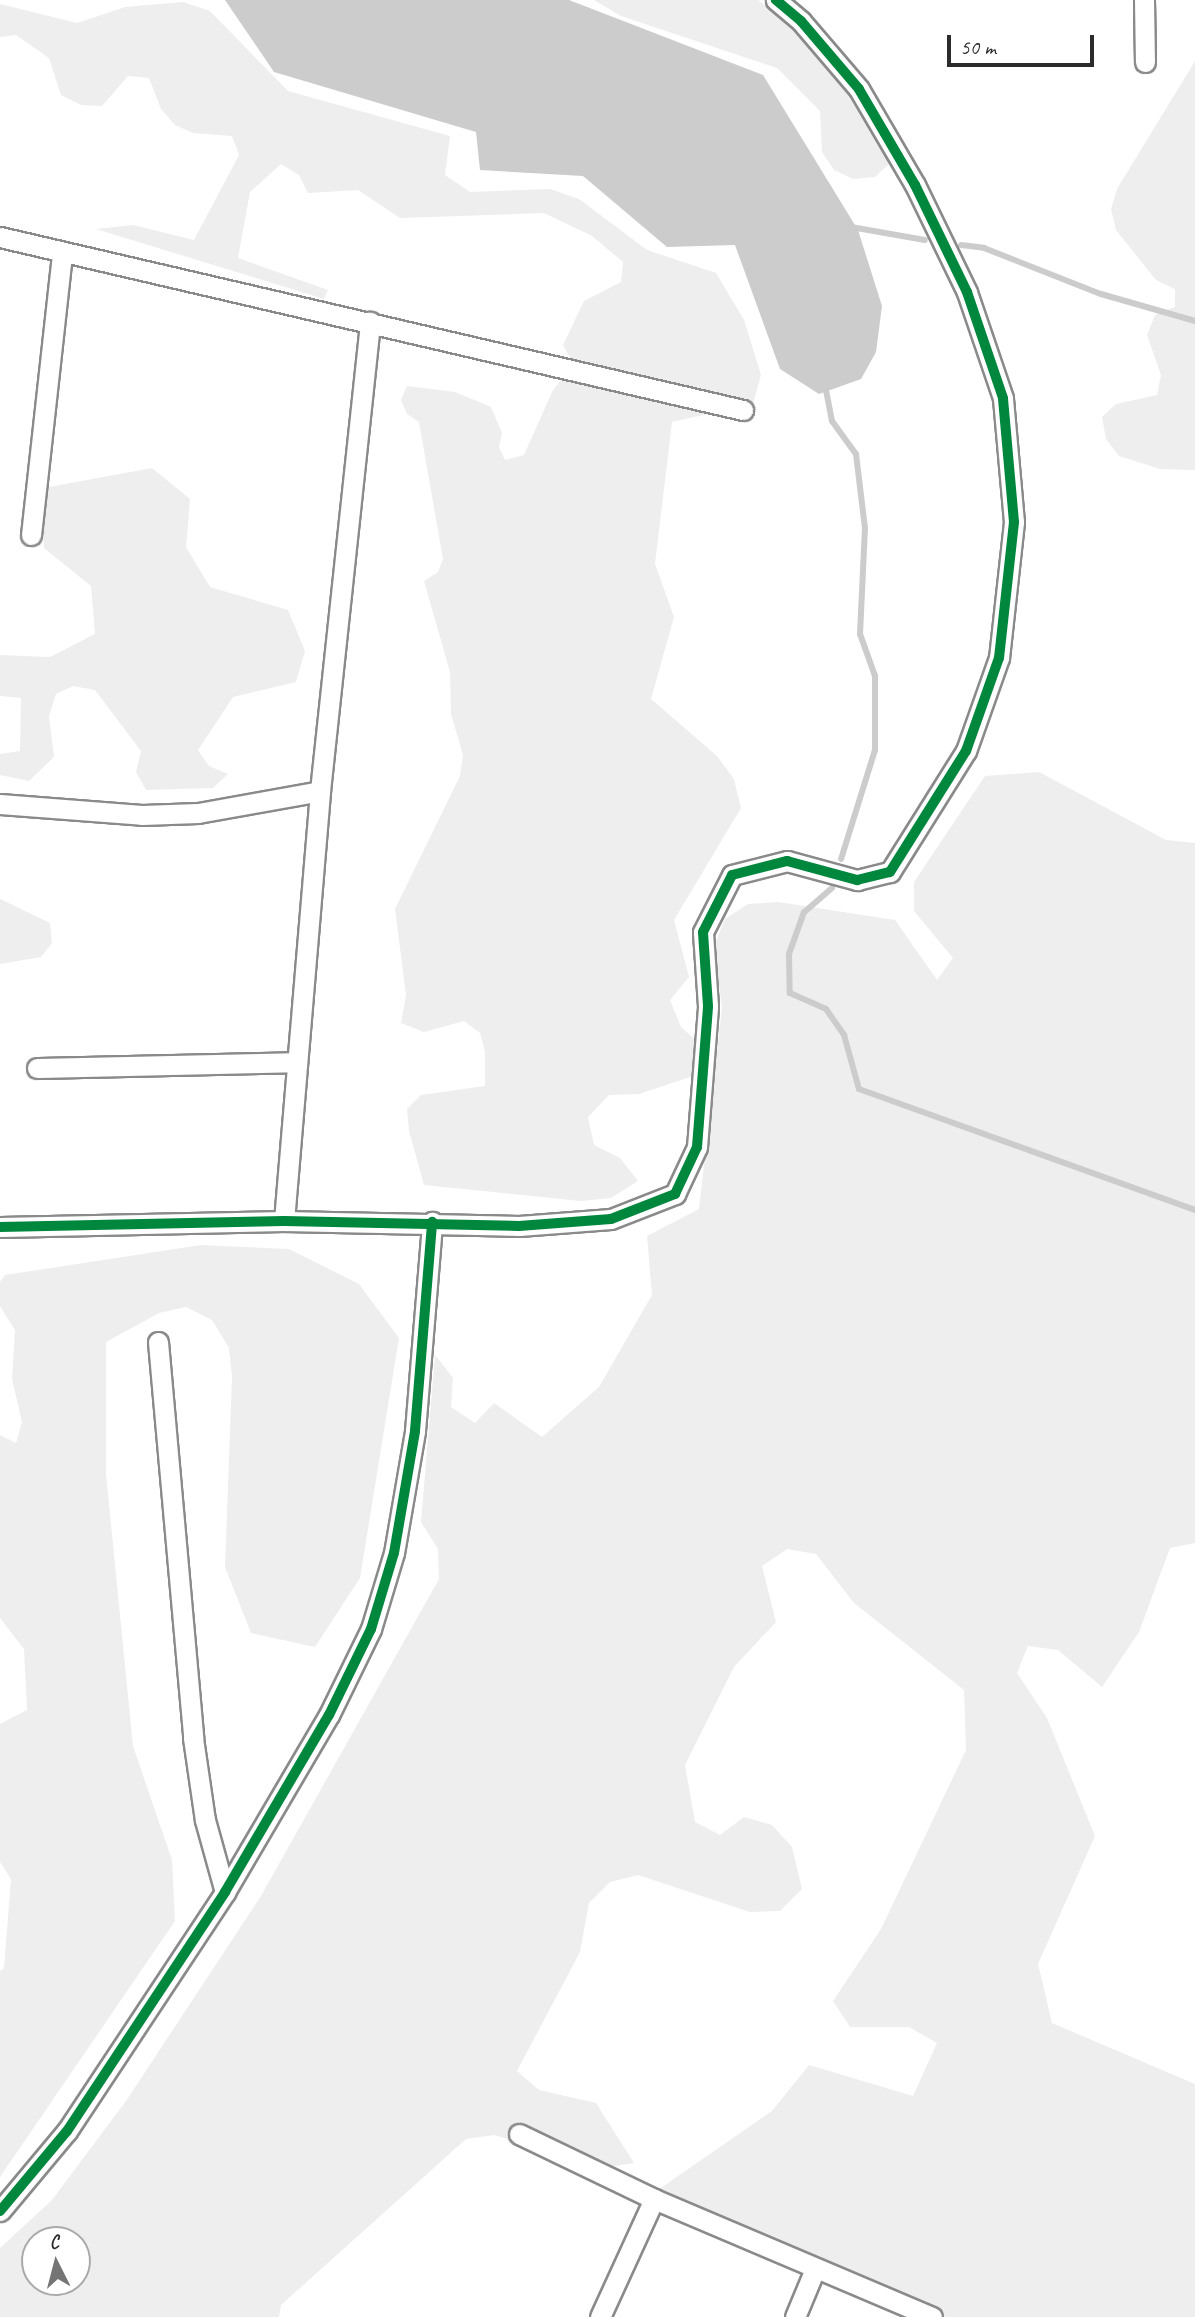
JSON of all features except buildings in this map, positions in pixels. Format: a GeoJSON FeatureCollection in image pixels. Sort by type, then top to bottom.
{"type":"FeatureCollection","features":[{"type":"Feature","properties":{"kind":"street"},"geometry":{"type":"LineString","coordinates":[[0,1227],[284,1221],[432,1222],[519,1226],[611,1219],[675,1194],[697,1147],[708,1006],[703,932],[732,875],[787,861],[857,880],[890,872],[966,751],[999,658],[1014,522],[1003,398],[967,292],[915,185],[859,89],[801,20],[776,0]]}},
{"type":"Feature","properties":{"kind":"street"},"geometry":{"type":"LineString","coordinates":[[1144,0],[1145,62]]}},
{"type":"Feature","properties":{"kind":"street"},"geometry":{"type":"LineString","coordinates":[[0,237],[743,410]]}},
{"type":"Feature","properties":{"kind":"street"},"geometry":{"type":"LineString","coordinates":[[31,535],[62,252]]}},
{"type":"Feature","properties":{"kind":"street"},"geometry":{"type":"LineString","coordinates":[[284,1221],[295,1062],[320,791],[370,321]]}},
{"type":"Feature","properties":{"kind":"street"},"geometry":{"type":"LineString","coordinates":[[0,804],[142,814],[198,813],[320,791]]}},
{"type":"Feature","properties":{"kind":"street"},"geometry":{"type":"LineString","coordinates":[[37,1068],[295,1062]]}},
{"type":"Feature","properties":{"kind":"street"},"geometry":{"type":"LineString","coordinates":[[0,2211],[67,2131],[225,1892],[329,1715],[375,1616],[394,1553],[415,1431],[432,1222]]}},
{"type":"Feature","properties":{"kind":"street"},"geometry":{"type":"LineString","coordinates":[[158,1342],[193,1738],[205,1820],[225,1892]]}},
{"type":"Feature","properties":{"kind":"street"},"geometry":{"type":"LineString","coordinates":[[519,2134],[654,2199],[932,2317]]}},
{"type":"Feature","properties":{"kind":"street"},"geometry":{"type":"LineString","coordinates":[[600,2317],[654,2199]]}},
{"type":"Feature","properties":{"kind":"street"},"geometry":{"type":"LineString","coordinates":[[795,2317],[815,2269]]}},
{"type":"Feature","properties":{"kind":"shaded area"},"geometry":{"type":"Polygon","coordinates":[[[225,0],[569,0],[763,75],[858,230],[882,306],[876,352],[861,379],[819,394],[780,369],[735,245],[667,247],[583,176],[480,170],[476,132],[274,72],[225,0]]]}},
{"type":"Feature","properties":{"kind":"shaded area"},"geometry":{"type":"Polygon","coordinates":[[[594,0],[758,0],[816,44],[879,127],[890,163],[875,177],[853,179],[834,170],[822,152],[820,111],[777,68],[621,16],[594,0]]]}},
{"type":"Feature","properties":{"kind":"shaded area"},"geometry":{"type":"Polygon","coordinates":[[[183,2],[210,11],[288,91],[450,136],[445,175],[470,192],[550,189],[579,199],[647,250],[716,273],[744,320],[761,375],[753,404],[672,422],[655,564],[674,617],[651,699],[717,756],[734,779],[741,808],[674,920],[689,977],[670,1000],[681,1027],[702,1046],[699,1074],[639,1094],[609,1095],[588,1117],[594,1145],[620,1158],[638,1181],[611,1198],[581,1201],[424,1185],[409,1131],[407,1109],[421,1095],[485,1086],[485,1052],[480,1033],[464,1021],[424,1032],[401,1023],[406,995],[395,909],[460,776],[463,755],[451,714],[450,672],[424,581],[438,572],[443,559],[419,422],[407,414],[401,400],[407,386],[455,392],[491,407],[502,433],[499,447],[505,460],[524,455],[552,392],[573,363],[563,345],[584,301],[621,282],[623,262],[592,236],[544,213],[400,218],[358,190],[308,193],[299,175],[281,164],[250,192],[238,258],[328,290],[324,299],[96,229],[133,225],[194,240],[239,155],[232,136],[193,133],[175,125],[161,109],[149,78],[128,76],[102,106],[81,105],[61,95],[49,58],[16,35],[0,37],[0,4],[77,23],[125,7],[183,2]]]}},
{"type":"Feature","properties":{"kind":"shaded area"},"geometry":{"type":"Polygon","coordinates":[[[1195,61],[1195,470],[1160,469],[1119,456],[1106,439],[1102,417],[1116,404],[1157,395],[1161,375],[1147,335],[1155,315],[1175,307],[1175,289],[1156,280],[1116,230],[1111,209],[1117,189],[1195,61]]]}},
{"type":"Feature","properties":{"kind":"shaded area"},"geometry":{"type":"Polygon","coordinates":[[[152,468],[190,499],[186,547],[210,587],[288,610],[305,651],[296,682],[233,697],[198,750],[209,766],[228,774],[213,788],[146,790],[136,772],[141,751],[95,690],[73,686],[56,694],[49,716],[54,757],[29,781],[0,775],[0,754],[20,751],[21,698],[0,696],[0,655],[50,657],[95,634],[91,586],[44,548],[41,505],[49,487],[152,468]]]}},
{"type":"Feature","properties":{"kind":"shaded area"},"geometry":{"type":"Polygon","coordinates":[[[1039,772],[1166,840],[1195,843],[1195,1543],[1170,1548],[1139,1632],[1102,1687],[1058,1650],[1028,1646],[1017,1673],[1047,1718],[1095,1836],[1038,1964],[1052,2023],[1195,2084],[1195,2317],[945,2317],[680,2210],[655,2192],[772,2111],[809,2065],[913,2096],[937,2043],[909,2027],[850,2027],[833,2001],[881,1929],[966,1750],[964,1690],[854,1603],[816,1554],[787,1549],[762,1566],[776,1622],[734,1667],[685,1765],[695,1822],[720,1835],[744,1817],[772,1825],[792,1847],[802,1889],[780,1911],[750,1912],[638,1875],[610,1882],[589,1903],[580,1952],[517,2071],[539,2090],[596,2103],[634,2163],[603,2168],[494,2135],[466,2139],[281,2305],[279,2317],[0,2317],[0,2248],[21,2229],[21,2296],[91,2296],[91,2226],[24,2226],[52,2200],[126,2101],[261,1896],[439,1579],[438,1549],[421,1522],[435,1355],[453,1378],[451,1407],[475,1423],[494,1403],[542,1437],[599,1387],[652,1295],[647,1236],[699,1209],[722,1008],[714,946],[725,919],[748,904],[778,902],[895,920],[937,980],[953,958],[914,911],[914,882],[985,776],[1039,772]]]}},
{"type":"Feature","properties":{"kind":"shaded area"},"geometry":{"type":"Polygon","coordinates":[[[0,899],[50,923],[52,943],[41,957],[0,964],[0,899]]]}},
{"type":"Feature","properties":{"kind":"shaded area"},"geometry":{"type":"Polygon","coordinates":[[[201,1245],[289,1249],[359,1284],[399,1338],[360,1578],[315,1647],[251,1633],[225,1567],[232,1377],[229,1348],[212,1320],[186,1307],[159,1313],[106,1342],[106,1474],[133,1746],[172,1860],[175,1921],[0,2177],[0,1971],[4,1968],[11,1879],[0,1862],[0,1724],[27,1710],[24,1649],[0,1618],[0,1435],[16,1443],[22,1422],[12,1379],[15,1330],[0,1306],[0,1282],[5,1275],[201,1245]]]}},
{"type":"Feature","properties":{"kind":"waterway"},"geometry":{"type":"LineString","coordinates":[[851,227],[925,240]]}},
{"type":"Feature","properties":{"kind":"waterway"},"geometry":{"type":"LineString","coordinates":[[961,245],[984,248],[1101,294],[1195,321]]}},
{"type":"Feature","properties":{"kind":"waterway"},"geometry":{"type":"LineString","coordinates":[[825,385],[832,421],[856,454],[865,528],[860,634],[875,676],[875,750],[841,859]]}},
{"type":"Feature","properties":{"kind":"waterway"},"geometry":{"type":"LineString","coordinates":[[832,888],[804,912],[789,954],[790,993],[826,1009],[844,1035],[859,1089],[1195,1210]]}},
{"type":"Feature","properties":{"kind":"cycle path"},"geometry":{"type":"LineString","coordinates":[[0,1227],[284,1221],[519,1226],[611,1219],[675,1194],[697,1147],[708,1006],[703,932],[732,875],[787,861],[857,880],[890,872],[966,751],[999,658],[1014,522],[1003,398],[967,292],[915,185],[859,89],[801,21],[776,0]]}},
{"type":"Feature","properties":{"kind":"cycle path"},"geometry":{"type":"LineString","coordinates":[[0,2211],[67,2131],[225,1892],[329,1715],[371,1629],[394,1553],[415,1431],[432,1222]]}}]}
